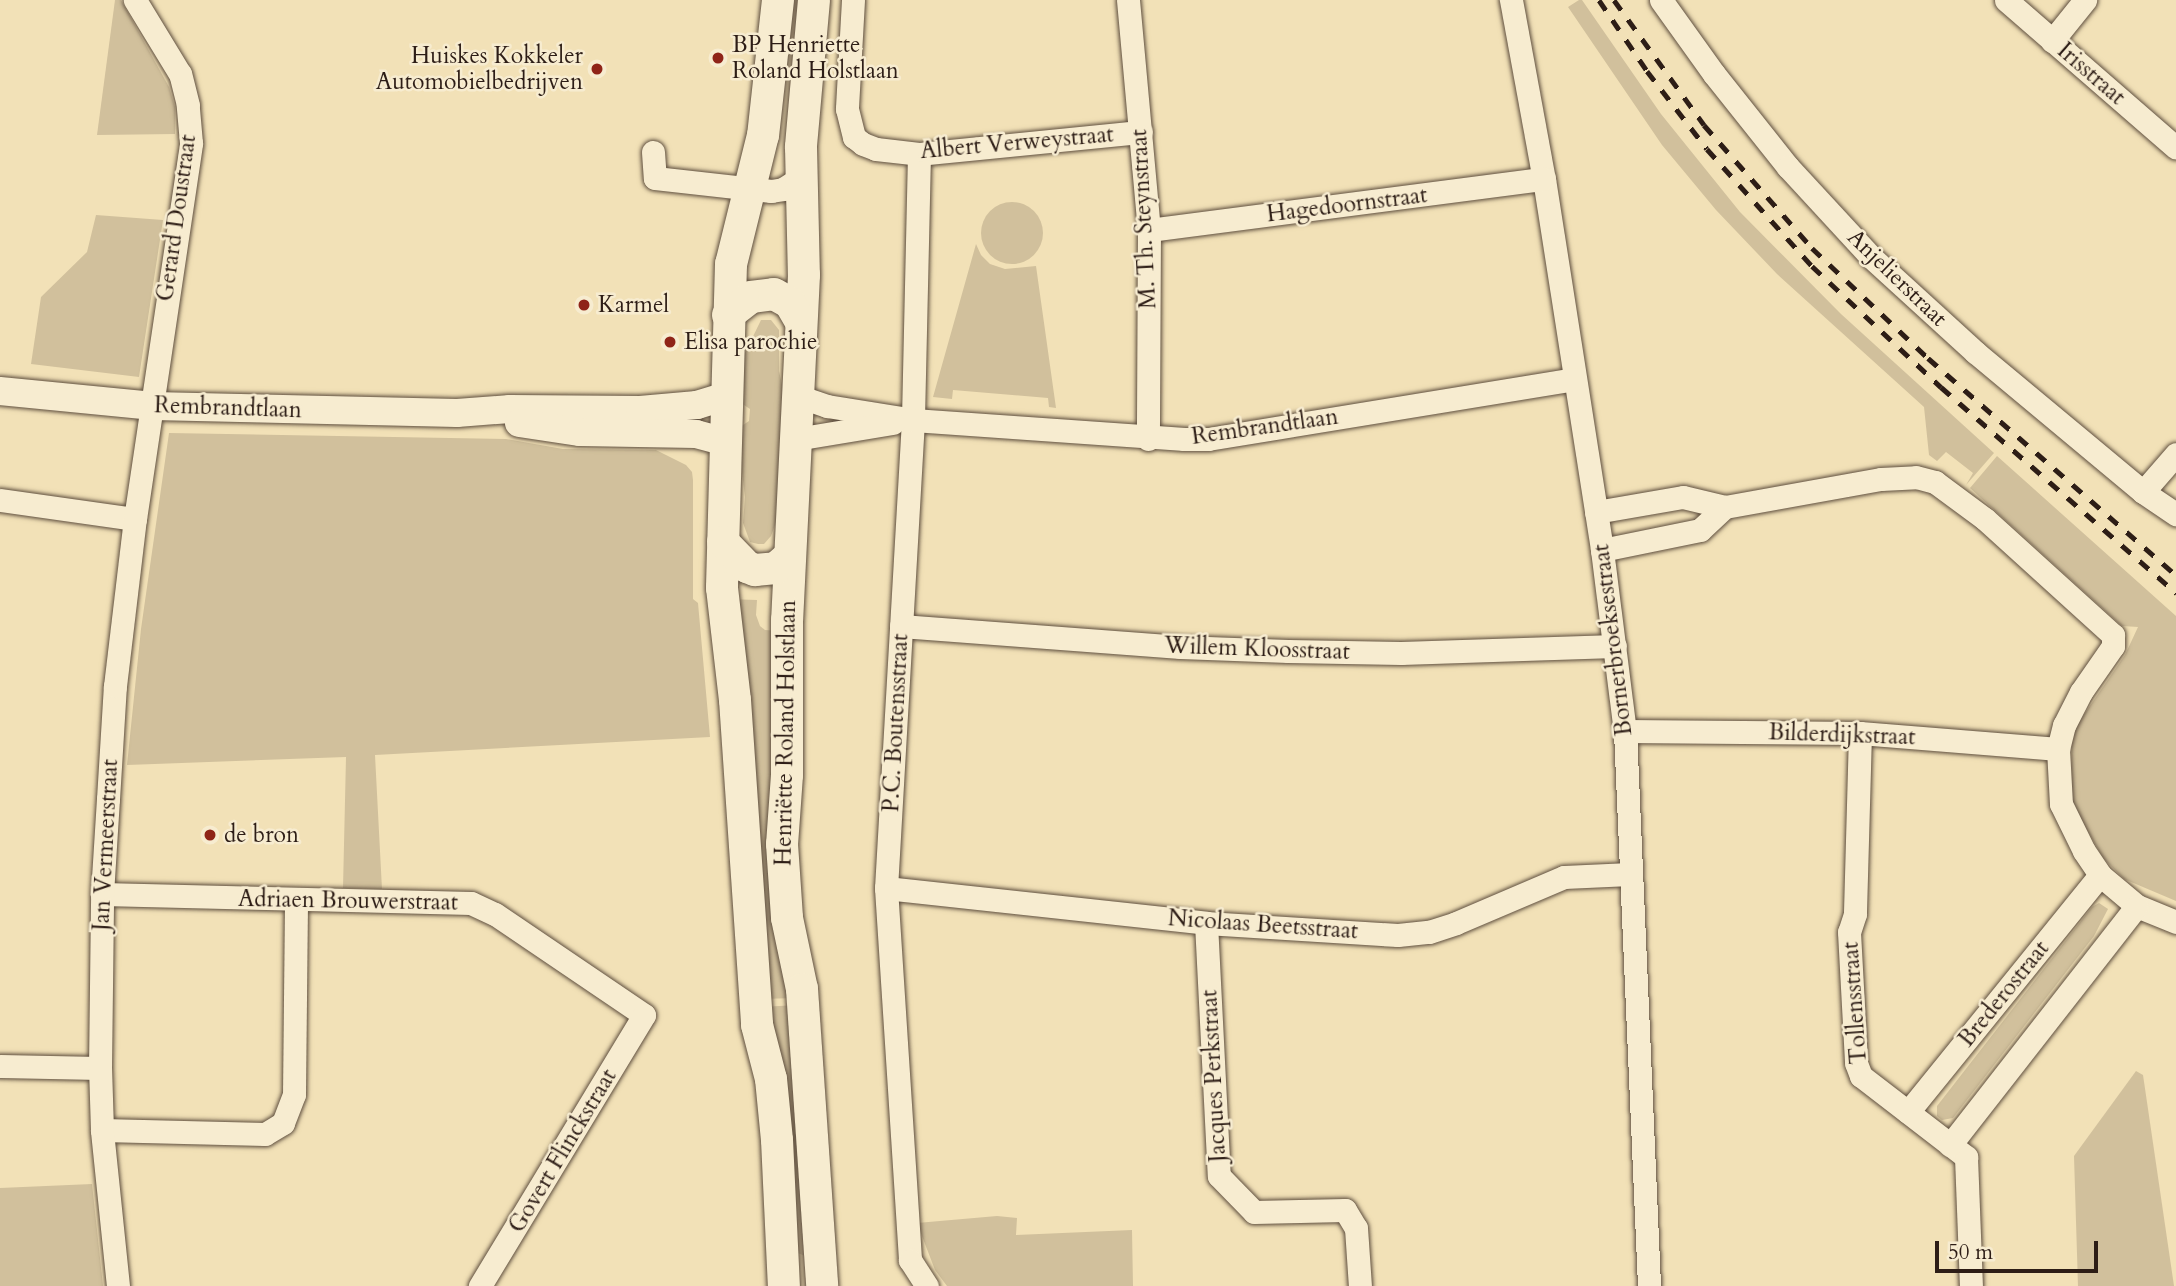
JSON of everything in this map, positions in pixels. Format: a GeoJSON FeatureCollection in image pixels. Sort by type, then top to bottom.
{"type":"FeatureCollection","features":[{"type":"Feature","properties":{"kind":"main road","name":"Henriëtte Roland Holstlaan"},"geometry":{"type":"LineString","coordinates":[[778,0],[763,135],[731,264],[723,542],[724,618],[735,699],[757,1025],[771,1079],[777,1140],[784,1286]]}},
{"type":"Feature","properties":{"kind":"main road","name":"Henriëtte Roland Holstlaan"},"geometry":{"type":"LineString","coordinates":[[814,0],[800,177],[805,240],[790,556],[786,663],[787,775],[782,844],[787,918],[802,989],[822,1286]]}},
{"type":"Feature","properties":{"kind":"main road"},"geometry":{"type":"LineString","coordinates":[[728,316],[751,297],[774,294],[790,303],[801,322]]}},
{"type":"Feature","properties":{"kind":"main road"},"geometry":{"type":"LineString","coordinates":[[723,542],[747,567],[755,570],[775,568],[790,556]]}},
{"type":"Feature","properties":{"kind":"street","name":"Gerard Doustraat"},"geometry":{"type":"LineString","coordinates":[[135,0],[180,74],[188,105],[191,143],[163,318],[153,406]]}},
{"type":"Feature","properties":{"kind":"street","name":"Albert Verweystraat"},"geometry":{"type":"LineString","coordinates":[[853,0],[847,109],[853,137],[876,149],[919,154],[1141,132]]}},
{"type":"Feature","properties":{"kind":"street","name":"M. Th. Steynstraat"},"geometry":{"type":"LineString","coordinates":[[1128,0],[1149,230],[1148,439]]}},
{"type":"Feature","properties":{"kind":"street","name":"Bornerbroeksestraat"},"geometry":{"type":"LineString","coordinates":[[1511,0],[1544,179],[1597,512],[1625,731],[1649,1286]]}},
{"type":"Feature","properties":{"kind":"street","name":"Anjelierstraat"},"geometry":{"type":"LineString","coordinates":[[1661,0],[1714,74],[1788,167],[1871,257],[1975,352],[2143,492],[2176,514]]}},
{"type":"Feature","properties":{"kind":"street","name":"Irisstraat"},"geometry":{"type":"LineString","coordinates":[[2006,0],[2176,148]]}},
{"type":"Feature","properties":{"kind":"street"},"geometry":{"type":"LineString","coordinates":[[2052,41],[2085,0]]}},
{"type":"Feature","properties":{"kind":"street"},"geometry":{"type":"LineString","coordinates":[[653,152],[655,177],[751,189],[783,189],[800,177]]}},
{"type":"Feature","properties":{"kind":"street","name":"P.C. Boutensstraat"},"geometry":{"type":"LineString","coordinates":[[919,154],[913,420],[886,888],[910,1260],[927,1286]]}},
{"type":"Feature","properties":{"kind":"street","name":"Hagedoornstraat"},"geometry":{"type":"LineString","coordinates":[[1149,230],[1544,179]]}},
{"type":"Feature","properties":{"kind":"street","name":"Rembrandtlaan"},"geometry":{"type":"LineString","coordinates":[[798,396],[827,406],[913,420],[1148,439],[1208,439],[1574,379]]}},
{"type":"Feature","properties":{"kind":"street","name":"Rembrandtlaan"},"geometry":{"type":"LineString","coordinates":[[0,391],[153,406],[457,413],[510,409],[640,410],[696,405],[727,396]]}},
{"type":"Feature","properties":{"kind":"street","name":"Jan Vermeerstraat"},"geometry":{"type":"LineString","coordinates":[[118,1286],[102,1130],[102,894],[115,686],[135,519],[153,406]]}},
{"type":"Feature","properties":{"kind":"street","name":"Rembrandtlaan"},"geometry":{"type":"LineString","coordinates":[[457,413],[580,432],[696,434],[725,442]]}},
{"type":"Feature","properties":{"kind":"street","name":"Rembrandtlaan"},"geometry":{"type":"LineString","coordinates":[[796,439],[827,431],[913,420]]}},
{"type":"Feature","properties":{"kind":"street"},"geometry":{"type":"LineString","coordinates":[[2143,492],[2176,454]]}},
{"type":"Feature","properties":{"kind":"street"},"geometry":{"type":"LineString","coordinates":[[1597,512],[1683,497],[1725,507],[1881,479],[1916,477],[1935,482],[1985,519],[2113,635],[2113,646],[2081,692],[2064,725],[2058,749],[2061,804],[2084,851],[2100,875],[2137,906],[2176,922]]}},
{"type":"Feature","properties":{"kind":"street"},"geometry":{"type":"LineString","coordinates":[[0,500],[135,519]]}},
{"type":"Feature","properties":{"kind":"street"},"geometry":{"type":"LineString","coordinates":[[1602,550],[1700,530],[1725,507]]}},
{"type":"Feature","properties":{"kind":"street","name":"Willem Kloosstraat"},"geometry":{"type":"LineString","coordinates":[[901,626],[1180,647],[1288,651],[1401,653],[1615,646]]}},
{"type":"Feature","properties":{"kind":"street","name":"Bilderdijkstraat"},"geometry":{"type":"LineString","coordinates":[[1625,731],[1860,733],[2058,749]]}},
{"type":"Feature","properties":{"kind":"street","name":"Tollensstraat"},"geometry":{"type":"LineString","coordinates":[[1860,733],[1855,914],[1849,932],[1856,1063],[1861,1076],[1950,1145]]}},
{"type":"Feature","properties":{"kind":"street","name":"Nicolaas Beetsstraat"},"geometry":{"type":"LineString","coordinates":[[886,888],[1206,923],[1398,935],[1429,932],[1456,923],[1564,877],[1630,874]]}},
{"type":"Feature","properties":{"kind":"street","name":"Brederostraat"},"geometry":{"type":"LineString","coordinates":[[1908,1112],[2100,875]]}},
{"type":"Feature","properties":{"kind":"street","name":"Adriaen Brouwerstraat"},"geometry":{"type":"LineString","coordinates":[[102,894],[296,901],[471,903],[495,914],[644,1015]]}},
{"type":"Feature","properties":{"kind":"street"},"geometry":{"type":"LineString","coordinates":[[102,1130],[265,1134],[283,1123],[294,1094],[296,901]]}},
{"type":"Feature","properties":{"kind":"street"},"geometry":{"type":"LineString","coordinates":[[1972,1286],[1966,1157],[1950,1145],[2137,906]]}},
{"type":"Feature","properties":{"kind":"street","name":"Jacques Perkstraat"},"geometry":{"type":"LineString","coordinates":[[1206,923],[1219,1176],[1254,1212],[1345,1210],[1356,1228],[1360,1286]]}},
{"type":"Feature","properties":{"kind":"street","name":"Govert Flinckstraat"},"geometry":{"type":"LineString","coordinates":[[480,1286],[644,1015]]}},
{"type":"Feature","properties":{"kind":"street"},"geometry":{"type":"LineString","coordinates":[[0,1066],[100,1068]]}},
{"type":"Feature","properties":{"kind":"shaded area"},"geometry":{"type":"Polygon","coordinates":[[[115,0],[121,0],[169,87],[175,107],[175,134],[97,135],[115,0]]]}},
{"type":"Feature","properties":{"kind":"shaded area"},"geometry":{"type":"Polygon","coordinates":[[[1582,0],[1661,114],[1740,212],[1841,314],[1994,453],[1966,485],[1973,473],[1946,452],[1937,461],[1929,455],[1924,407],[1777,274],[1716,210],[1662,145],[1568,7],[1582,0]]]}},
{"type":"Feature","properties":{"kind":"shaded area"},"geometry":{"type":"Polygon","coordinates":[[[1012,202],[1034,211],[1043,233],[1034,255],[1012,264],[990,255],[981,233],[990,211],[1012,202]]]}},
{"type":"Feature","properties":{"kind":"shaded area"},"geometry":{"type":"Polygon","coordinates":[[[96,215],[163,220],[139,377],[31,364],[41,297],[87,252],[96,215]]]}},
{"type":"Feature","properties":{"kind":"shaded area"},"geometry":{"type":"Polygon","coordinates":[[[976,244],[981,255],[990,264],[1005,269],[1036,266],[1056,408],[1049,407],[1048,398],[953,390],[952,399],[933,397],[976,244]]]}},
{"type":"Feature","properties":{"kind":"shaded area"},"geometry":{"type":"Polygon","coordinates":[[[761,320],[771,320],[779,330],[779,371],[786,402],[780,511],[771,536],[764,544],[758,544],[750,542],[743,523],[745,497],[737,429],[749,421],[750,409],[738,401],[744,355],[761,320]]]}},
{"type":"Feature","properties":{"kind":"shaded area"},"geometry":{"type":"Polygon","coordinates":[[[169,433],[506,439],[563,449],[656,450],[686,465],[692,472],[693,480],[693,599],[698,603],[710,737],[375,755],[382,889],[343,888],[346,757],[127,765],[141,629],[169,433]]]}},
{"type":"Feature","properties":{"kind":"shaded area"},"geometry":{"type":"Polygon","coordinates":[[[1997,456],[2176,616],[2176,901],[2124,879],[2103,858],[2071,801],[2072,732],[2125,655],[2138,627],[2122,626],[1970,488],[1997,456]]]}},
{"type":"Feature","properties":{"kind":"shaded area"},"geometry":{"type":"Polygon","coordinates":[[[728,599],[757,600],[756,615],[760,626],[765,630],[781,631],[795,998],[762,999],[728,599]]]}},
{"type":"Feature","properties":{"kind":"shaded area"},"geometry":{"type":"Polygon","coordinates":[[[2099,903],[2108,909],[2094,936],[1953,1118],[1942,1120],[1937,1116],[1937,1106],[2092,907],[2099,903]]]}},
{"type":"Feature","properties":{"kind":"shaded area"},"geometry":{"type":"Polygon","coordinates":[[[796,1005],[810,1258],[788,1249],[762,1007],[796,1005]]]}},
{"type":"Feature","properties":{"kind":"shaded area"},"geometry":{"type":"Polygon","coordinates":[[[2136,1071],[2143,1075],[2174,1286],[2078,1286],[2074,1156],[2136,1071]]]}},
{"type":"Feature","properties":{"kind":"shaded area"},"geometry":{"type":"Polygon","coordinates":[[[92,1184],[103,1286],[0,1286],[0,1188],[92,1184]]]}},
{"type":"Feature","properties":{"kind":"shaded area"},"geometry":{"type":"Polygon","coordinates":[[[997,1216],[1017,1218],[1016,1235],[1132,1230],[1133,1286],[947,1286],[935,1270],[917,1223],[997,1216]]]}},
{"type":"Feature","properties":{"kind":"railway"},"geometry":{"type":"LineString","coordinates":[[1599,0],[1647,71],[1707,149],[1812,266],[1941,387],[2176,593]]}},
{"type":"Feature","properties":{"kind":"railway"},"geometry":{"type":"LineString","coordinates":[[1614,0],[1704,125],[1812,248],[1928,358],[2176,575]]}},
{"type":"Feature","properties":{"kind":"place","name":"BP Henriette Roland Holstlaan"},"geometry":{"type":"Point","coordinates":[718,58]}},
{"type":"Feature","properties":{"kind":"place","name":"Huiskes Kokkeler Automobielbedrijven"},"geometry":{"type":"Point","coordinates":[597,69]}},
{"type":"Feature","properties":{"kind":"place","name":"Karmel"},"geometry":{"type":"Point","coordinates":[584,305]}},
{"type":"Feature","properties":{"kind":"place","name":"Elisa parochie"},"geometry":{"type":"Point","coordinates":[670,342]}},
{"type":"Feature","properties":{"kind":"place","name":"de bron"},"geometry":{"type":"Point","coordinates":[210,835]}}]}
